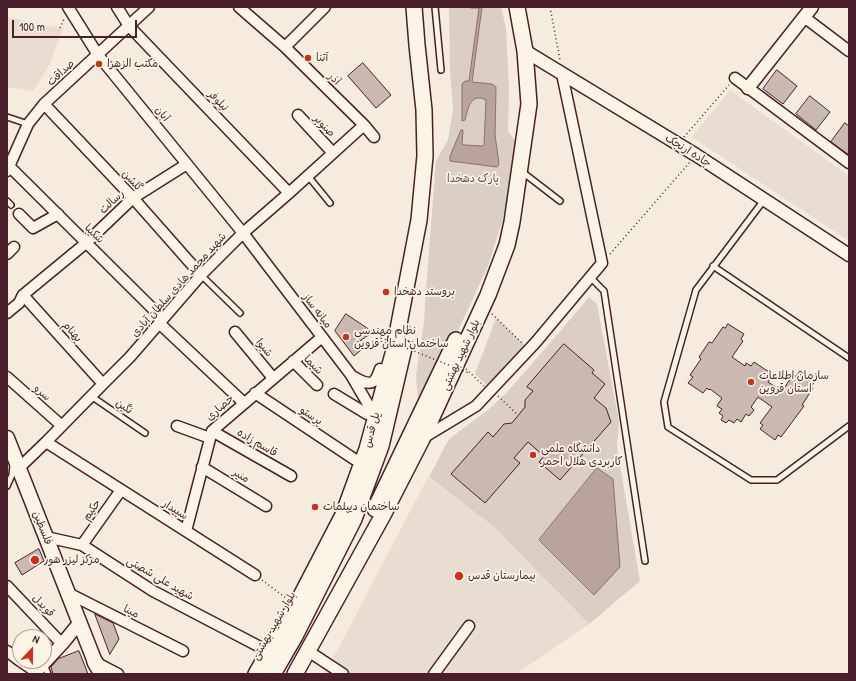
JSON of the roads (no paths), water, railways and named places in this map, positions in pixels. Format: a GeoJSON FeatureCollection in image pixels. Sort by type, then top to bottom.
{"type":"FeatureCollection","features":[{"type":"Feature","properties":{"kind":"main road","name":"بلوار شهید بهشتی"},"geometry":{"type":"LineString","coordinates":[[246,674],[314,556],[336,509],[354,458],[380,369],[409,217],[415,152],[413,39],[414,7]]}},
{"type":"Feature","properties":{"kind":"main road","name":"بلوار شهید بهشتی"},"geometry":{"type":"LineString","coordinates":[[295,674],[302,642],[383,515],[422,439],[488,295],[507,245],[512,222],[529,104],[525,52],[517,7]]}},
{"type":"Feature","properties":{"kind":"main road","name":"پل قدس"},"geometry":{"type":"LineString","coordinates":[[256,674],[302,594],[343,515],[367,449],[394,350],[418,220],[425,156],[424,110],[413,39]]}},
{"type":"Feature","properties":{"kind":"main road","name":"پل قدس"},"geometry":{"type":"LineString","coordinates":[[273,674],[302,642],[354,519],[381,446],[403,354],[428,216],[429,172],[424,164]]}},
{"type":"Feature","properties":{"kind":"main road","name":"پل قدس"},"geometry":{"type":"LineString","coordinates":[[283,674],[372,516],[427,399],[476,300],[500,242],[512,222]]}},
{"type":"Feature","properties":{"kind":"main road","name":"فلسطین"},"geometry":{"type":"LineString","coordinates":[[7,438],[99,670]]}},
{"type":"Feature","properties":{"kind":"street","name":"آبان"},"geometry":{"type":"LineString","coordinates":[[68,7],[98,55],[243,233]]}},
{"type":"Feature","properties":{"kind":"street","name":"نیلوفر"},"geometry":{"type":"LineString","coordinates":[[117,7],[129,26],[289,193]]}},
{"type":"Feature","properties":{"kind":"street","name":"صداقت"},"geometry":{"type":"LineString","coordinates":[[8,168],[28,124],[44,104],[150,7]]}},
{"type":"Feature","properties":{"kind":"street","name":"آذر"},"geometry":{"type":"LineString","coordinates":[[239,7],[285,47],[364,125],[374,137]]}},
{"type":"Feature","properties":{"kind":"street"},"geometry":{"type":"LineString","coordinates":[[748,88],[812,7]]}},
{"type":"Feature","properties":{"kind":"street"},"geometry":{"type":"LineString","coordinates":[[285,47],[319,9]]}},
{"type":"Feature","properties":{"kind":"street"},"geometry":{"type":"LineString","coordinates":[[804,17],[849,51]]}},
{"type":"Feature","properties":{"kind":"street","name":"جاده ارنجک"},"geometry":{"type":"LineString","coordinates":[[525,52],[696,155],[849,255]]}},
{"type":"Feature","properties":{"kind":"street"},"geometry":{"type":"LineString","coordinates":[[422,439],[476,406],[529,349],[602,263],[562,74]]}},
{"type":"Feature","properties":{"kind":"street"},"geometry":{"type":"LineString","coordinates":[[735,78],[849,163]]}},
{"type":"Feature","properties":{"kind":"street","name":"گلشن"},"geometry":{"type":"LineString","coordinates":[[44,104],[133,198],[201,275]]}},
{"type":"Feature","properties":{"kind":"street","name":"صنوبر"},"geometry":{"type":"LineString","coordinates":[[298,115],[333,153]]}},
{"type":"Feature","properties":{"kind":"street","name":"شهید محمد هادی سلطان آبادی"},"geometry":{"type":"LineString","coordinates":[[19,468],[130,357],[201,275],[243,233],[364,125]]}},
{"type":"Feature","properties":{"kind":"street","name":"رسالت"},"geometry":{"type":"LineString","coordinates":[[7,313],[19,303],[23,295],[86,243],[133,198],[187,164]]}},
{"type":"Feature","properties":{"kind":"street","name":"شکیبا"},"geometry":{"type":"LineString","coordinates":[[8,168],[58,214],[161,321],[244,403]]}},
{"type":"Feature","properties":{"kind":"street"},"geometry":{"type":"LineString","coordinates":[[18,214],[33,228],[58,214]]}},
{"type":"Feature","properties":{"kind":"street","name":"میانه ساز"},"geometry":{"type":"LineString","coordinates":[[243,233],[351,375],[368,410]]}},
{"type":"Feature","properties":{"kind":"street","name":"رسالت"},"geometry":{"type":"LineString","coordinates":[[7,304],[15,297],[23,295]]}},
{"type":"Feature","properties":{"kind":"street","name":"بهنام"},"geometry":{"type":"LineString","coordinates":[[23,295],[103,384]]}},
{"type":"Feature","properties":{"kind":"street","name":"شیوا"},"geometry":{"type":"LineString","coordinates":[[235,332],[273,378]]}},
{"type":"Feature","properties":{"kind":"street","name":"حصاری"},"geometry":{"type":"LineString","coordinates":[[186,531],[211,434],[255,393],[322,337]]}},
{"type":"Feature","properties":{"kind":"street","name":"شیما"},"geometry":{"type":"LineString","coordinates":[[293,361],[317,385]]}},
{"type":"Feature","properties":{"kind":"street"},"geometry":{"type":"LineString","coordinates":[[351,375],[358,380],[370,383],[374,381],[380,369]]}},
{"type":"Feature","properties":{"kind":"street","name":"سرو"},"geometry":{"type":"LineString","coordinates":[[7,377],[62,426]]}},
{"type":"Feature","properties":{"kind":"street","name":"پرستو"},"geometry":{"type":"LineString","coordinates":[[255,393],[354,458]]}},
{"type":"Feature","properties":{"kind":"street"},"geometry":{"type":"LineString","coordinates":[[334,394],[368,410]]}},
{"type":"Feature","properties":{"kind":"street","name":"قاسم زاده"},"geometry":{"type":"LineString","coordinates":[[177,426],[211,434],[291,476]]}},
{"type":"Feature","properties":{"kind":"street","name":"سپیدار"},"geometry":{"type":"LineString","coordinates":[[46,442],[255,575]]}},
{"type":"Feature","properties":{"kind":"street","name":"منیر"},"geometry":{"type":"LineString","coordinates":[[202,467],[266,506]]}},
{"type":"Feature","properties":{"kind":"street","name":"حکیم"},"geometry":{"type":"LineString","coordinates":[[82,545],[121,490]]}},
{"type":"Feature","properties":{"kind":"street","name":"شهید علی شصتی"},"geometry":{"type":"LineString","coordinates":[[46,537],[82,545],[152,591],[262,648]]}},
{"type":"Feature","properties":{"kind":"street","name":"قویدل"},"geometry":{"type":"LineString","coordinates":[[7,586],[62,644]]}},
{"type":"Feature","properties":{"kind":"street","name":"مینا"},"geometry":{"type":"LineString","coordinates":[[68,593],[183,651]]}},
{"type":"Feature","properties":{"kind":"street"},"geometry":{"type":"LineString","coordinates":[[52,660],[62,644],[80,622]]}},
{"type":"Feature","properties":{"kind":"street"},"geometry":{"type":"LineString","coordinates":[[434,674],[469,626]]}},
{"type":"Feature","properties":{"kind":"street"},"geometry":{"type":"LineString","coordinates":[[302,642],[343,674]]}},
{"type":"Feature","properties":{"kind":"street"},"geometry":{"type":"LineString","coordinates":[[35,673],[46,669]]}},
{"type":"Feature","properties":{"kind":"street"},"geometry":{"type":"LineString","coordinates":[[99,670],[118,674]]}},
{"type":"Feature","properties":{"kind":"lane"},"geometry":{"type":"LineString","coordinates":[[435,7],[441,70]]}},
{"type":"Feature","properties":{"kind":"lane"},"geometry":{"type":"LineString","coordinates":[[7,117],[28,124]]}},
{"type":"Feature","properties":{"kind":"lane"},"geometry":{"type":"LineString","coordinates":[[519,170],[560,201]]}},
{"type":"Feature","properties":{"kind":"lane"},"geometry":{"type":"LineString","coordinates":[[308,176],[330,203]]}},
{"type":"Feature","properties":{"kind":"lane"},"geometry":{"type":"LineString","coordinates":[[764,200],[696,290],[664,402],[668,427],[751,480],[777,480],[849,426]]}},
{"type":"Feature","properties":{"kind":"lane"},"geometry":{"type":"LineString","coordinates":[[713,266],[849,358]]}},
{"type":"Feature","properties":{"kind":"lane"},"geometry":{"type":"LineString","coordinates":[[201,275],[240,313]]}},
{"type":"Feature","properties":{"kind":"lane"},"geometry":{"type":"LineString","coordinates":[[590,277],[604,291],[645,561]]}},
{"type":"Feature","properties":{"kind":"lane","name":"نگین"},"geometry":{"type":"LineString","coordinates":[[91,396],[145,433]]}},
{"type":"Feature","properties":{"kind":"lane"},"geometry":{"type":"LineString","coordinates":[[7,486],[12,475],[13,454]]}},
{"type":"Feature","properties":{"kind":"place","name":"آتنا"},"geometry":{"type":"Point","coordinates":[308,58]}},
{"type":"Feature","properties":{"kind":"place","name":"مکتب الزهرا"},"geometry":{"type":"Point","coordinates":[99,64]}},
{"type":"Feature","properties":{"kind":"place","name":"بروستد دهخدا"},"geometry":{"type":"Point","coordinates":[386,292]}},
{"type":"Feature","properties":{"kind":"place","name":"نظام مهندسی ساختمان استان قزوین"},"geometry":{"type":"Point","coordinates":[346,337]}},
{"type":"Feature","properties":{"kind":"place","name":"سازمان اطلاعات استان قزوین"},"geometry":{"type":"Point","coordinates":[751,382]}},
{"type":"Feature","properties":{"kind":"place","name":"دانشگاه علمی کاربردی هلال احمر"},"geometry":{"type":"Point","coordinates":[533,455]}},
{"type":"Feature","properties":{"kind":"place","name":"ساختمان دیپلمات"},"geometry":{"type":"Point","coordinates":[315,507]}},
{"type":"Feature","properties":{"kind":"place","name":"مرکز لیزر هور"},"geometry":{"type":"Point","coordinates":[35,560]}},
{"type":"Feature","properties":{"kind":"place","name":"بیمارستان قدس"},"geometry":{"type":"Point","coordinates":[459,576]}},
{"type":"Feature","properties":{"kind":"park label","name":"پارک دهخدا"},"geometry":{"type":"Point","coordinates":[473,179]}}]}
